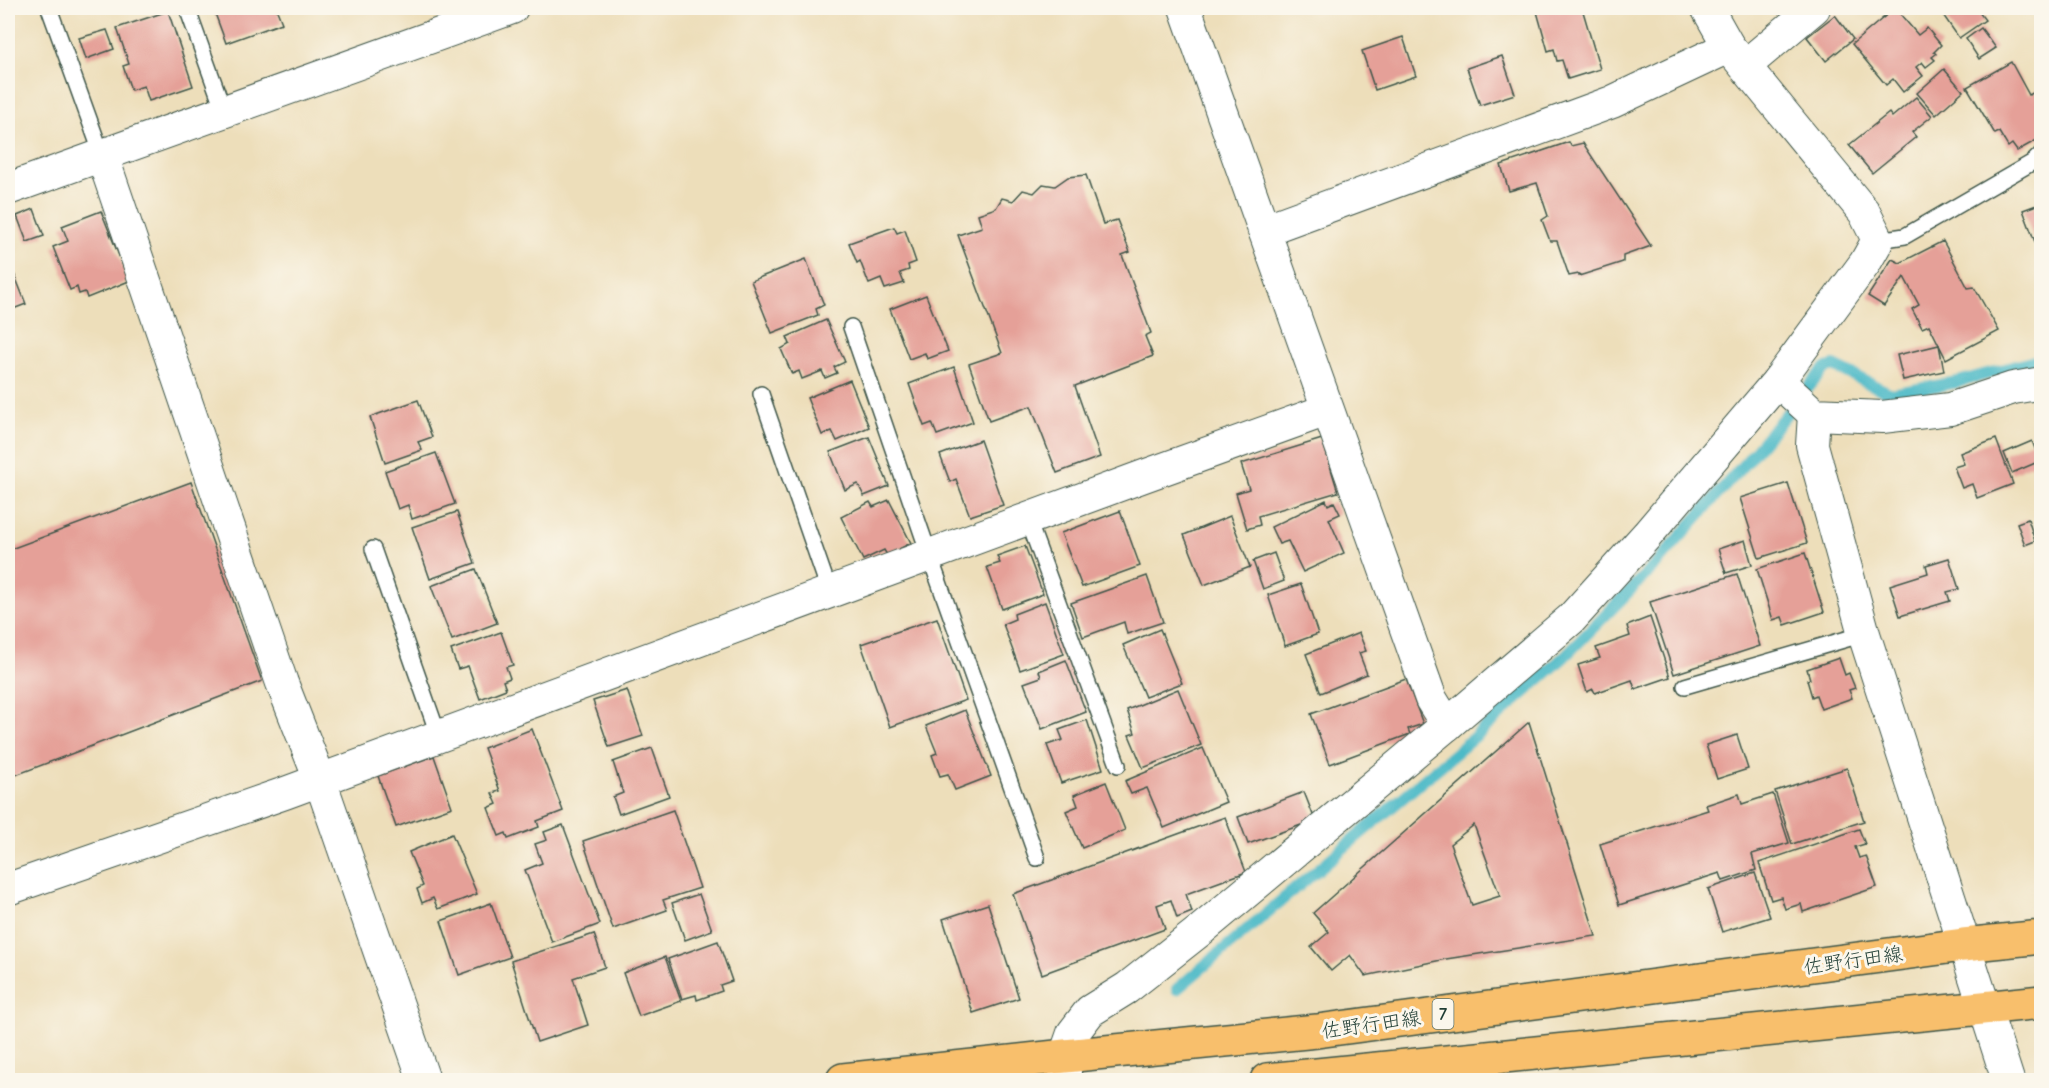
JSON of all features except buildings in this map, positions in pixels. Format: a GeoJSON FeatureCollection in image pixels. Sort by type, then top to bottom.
{"type":"FeatureCollection","features":[{"type":"Feature","properties":{"kind":"main road","name":"佐野行田線"},"geometry":{"type":"LineString","coordinates":[[843,1080],[1065,1068],[1317,1031],[1963,945],[2042,937]]}},
{"type":"Feature","properties":{"kind":"main road"},"geometry":{"type":"LineString","coordinates":[[1268,1080],[2042,1002]]}},
{"type":"Feature","properties":{"kind":"street"},"geometry":{"type":"LineString","coordinates":[[8,189],[512,8]]}},
{"type":"Feature","properties":{"kind":"street"},"geometry":{"type":"LineString","coordinates":[[1185,8],[1431,699],[1447,725]]}},
{"type":"Feature","properties":{"kind":"street"},"geometry":{"type":"LineString","coordinates":[[1065,1068],[1072,1034],[1090,1011],[1126,988],[1202,929],[1571,619],[1647,536],[1778,381],[1865,263],[1878,240],[1864,212],[1737,56],[1707,8]]}},
{"type":"Feature","properties":{"kind":"street"},"geometry":{"type":"LineString","coordinates":[[1264,230],[1737,56],[1814,8]]}},
{"type":"Feature","properties":{"kind":"street"},"geometry":{"type":"LineString","coordinates":[[102,155],[282,683],[320,780],[424,1080]]}},
{"type":"Feature","properties":{"kind":"street"},"geometry":{"type":"LineString","coordinates":[[1778,381],[1814,414],[1882,417],[1950,410],[2013,388],[2042,383]]}},
{"type":"Feature","properties":{"kind":"street"},"geometry":{"type":"LineString","coordinates":[[8,889],[439,737],[1327,410]]}},
{"type":"Feature","properties":{"kind":"street"},"geometry":{"type":"LineString","coordinates":[[1814,414],[1812,445],[1864,634],[2008,1080]]}},
{"type":"Feature","properties":{"kind":"lane"},"geometry":{"type":"LineString","coordinates":[[49,8],[102,155]]}},
{"type":"Feature","properties":{"kind":"lane"},"geometry":{"type":"LineString","coordinates":[[187,8],[224,111]]}},
{"type":"Feature","properties":{"kind":"lane"},"geometry":{"type":"LineString","coordinates":[[1878,240],[1905,236],[2033,162],[2042,153]]}},
{"type":"Feature","properties":{"kind":"lane"},"geometry":{"type":"LineString","coordinates":[[851,327],[1037,858]]}},
{"type":"Feature","properties":{"kind":"lane"},"geometry":{"type":"LineString","coordinates":[[761,394],[830,593]]}},
{"type":"Feature","properties":{"kind":"lane"},"geometry":{"type":"LineString","coordinates":[[1028,520],[1118,765]]}},
{"type":"Feature","properties":{"kind":"lane"},"geometry":{"type":"LineString","coordinates":[[373,549],[439,737]]}},
{"type":"Feature","properties":{"kind":"lane"},"geometry":{"type":"LineString","coordinates":[[1685,686],[1864,634]]}},
{"type":"Feature","properties":{"kind":"waterway"},"geometry":{"type":"LineString","coordinates":[[1177,989],[1478,734],[1564,657],[1658,562],[1824,369],[1834,366],[1891,394],[1958,382],[2042,359]]}}]}
